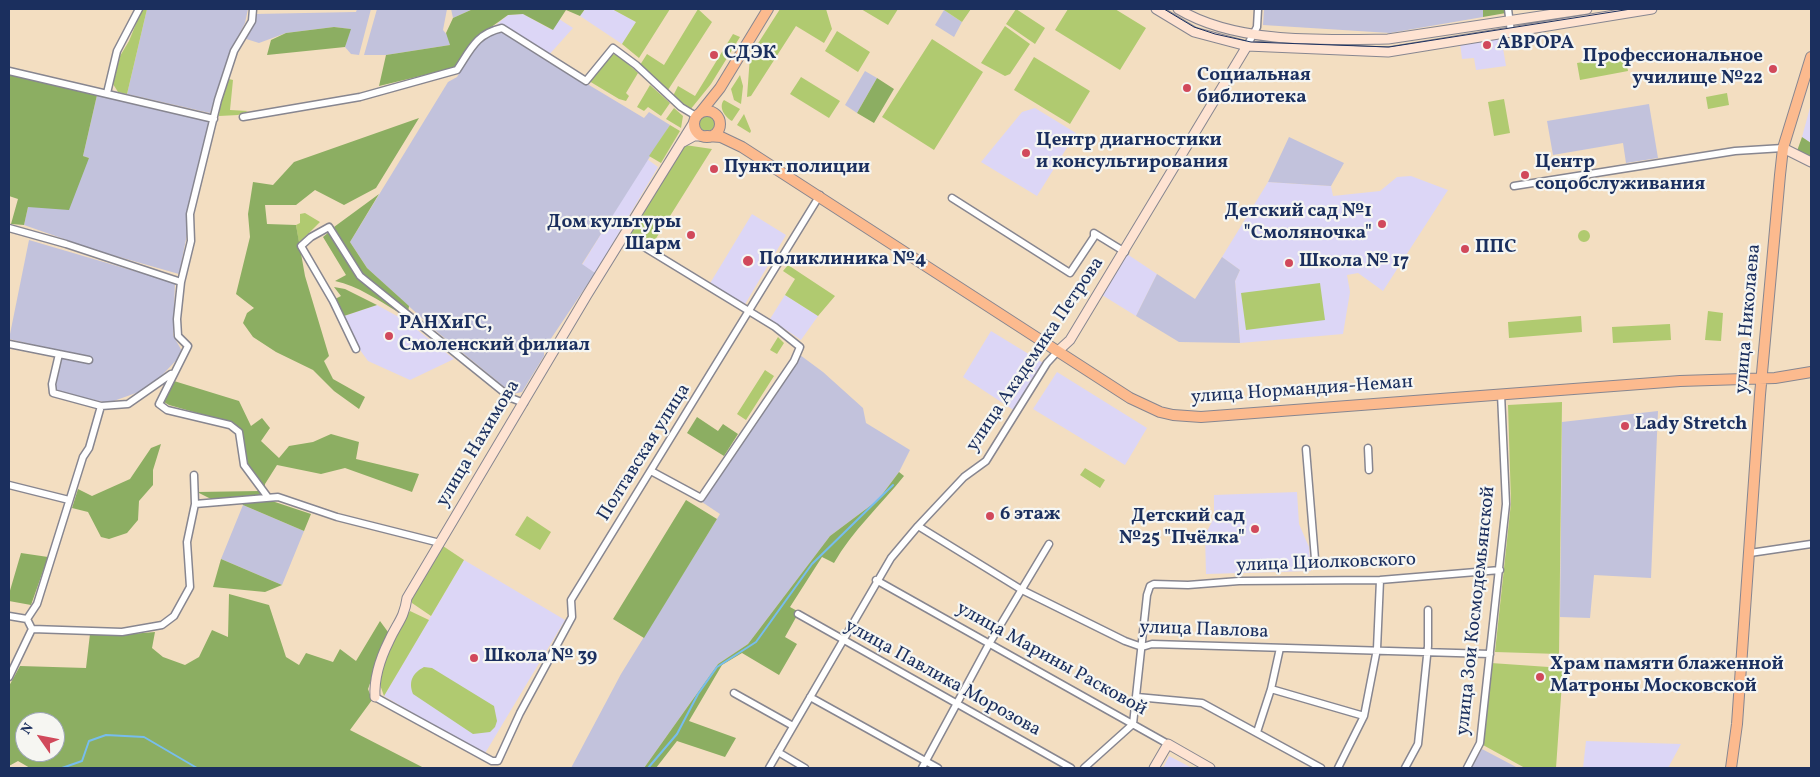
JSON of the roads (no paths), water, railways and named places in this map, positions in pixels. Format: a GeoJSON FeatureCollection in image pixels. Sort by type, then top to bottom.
{"type":"FeatureCollection","features":[{"type":"Feature","properties":{"kind":"main road"},"geometry":{"type":"LineString","coordinates":[[742,147],[721,138],[705,136],[695,129],[697,117],[720,88],[768,9]]}},
{"type":"Feature","properties":{"kind":"main road","name":"улица Николаева"},"geometry":{"type":"LineString","coordinates":[[1731,768],[1737,724],[1762,379],[1783,148],[1811,57]]}},
{"type":"Feature","properties":{"kind":"main road"},"geometry":{"type":"LineString","coordinates":[[705,136],[716,132],[718,119],[714,106],[720,88]]}},
{"type":"Feature","properties":{"kind":"main road"},"geometry":{"type":"LineString","coordinates":[[697,117],[712,112],[726,132],[742,147]]}},
{"type":"Feature","properties":{"kind":"main road","name":"улица Нормандия-Неман"},"geometry":{"type":"LineString","coordinates":[[742,147],[820,195],[1130,398],[1173,415],[1201,417],[1680,381],[1762,379],[1811,372]]}},
{"type":"Feature","properties":{"kind":"street"},"geometry":{"type":"LineString","coordinates":[[107,93],[117,51],[139,9]]}},
{"type":"Feature","properties":{"kind":"street"},"geometry":{"type":"LineString","coordinates":[[253,9],[252,21],[234,51],[214,119],[190,214],[192,241],[181,282],[177,318],[178,336],[188,346],[159,404],[167,410],[230,425],[239,432],[244,465],[267,496]]}},
{"type":"Feature","properties":{"kind":"street"},"geometry":{"type":"LineString","coordinates":[[1156,9],[1194,32],[1247,46],[1388,52],[1652,9]]}},
{"type":"Feature","properties":{"kind":"street"},"geometry":{"type":"LineString","coordinates":[[1178,9],[1198,21],[1217,27],[1254,34],[1388,39],[1587,9]]}},
{"type":"Feature","properties":{"kind":"street"},"geometry":{"type":"LineString","coordinates":[[1247,46],[1254,34],[1258,9]]}},
{"type":"Feature","properties":{"kind":"street"},"geometry":{"type":"LineString","coordinates":[[1508,9],[1511,32]]}},
{"type":"Feature","properties":{"kind":"street"},"geometry":{"type":"LineString","coordinates":[[243,117],[360,97],[457,70],[479,37],[488,31],[502,28],[586,80],[613,48],[636,64],[681,107],[697,117]]}},
{"type":"Feature","properties":{"kind":"street","name":"улица Академика Петрова"},"geometry":{"type":"LineString","coordinates":[[769,768],[876,580],[918,526],[964,477],[986,461],[1047,363],[1070,340],[1125,252],[1247,46]]}},
{"type":"Feature","properties":{"kind":"street"},"geometry":{"type":"LineString","coordinates":[[9,71],[214,119]]}},
{"type":"Feature","properties":{"kind":"street","name":"улица Нахимова"},"geometry":{"type":"LineString","coordinates":[[375,697],[374,679],[389,640],[405,614],[407,598],[587,295],[626,236],[697,117]]}},
{"type":"Feature","properties":{"kind":"street"},"geometry":{"type":"LineString","coordinates":[[683,142],[694,136],[705,136]]}},
{"type":"Feature","properties":{"kind":"street"},"geometry":{"type":"LineString","coordinates":[[1514,186],[1734,151],[1783,148],[1811,162]]}},
{"type":"Feature","properties":{"kind":"street","name":"Полтавская улица"},"geometry":{"type":"LineString","coordinates":[[375,697],[492,761],[498,761],[511,731],[572,617],[571,600],[820,195]]}},
{"type":"Feature","properties":{"kind":"street"},"geometry":{"type":"LineString","coordinates":[[952,198],[1070,273],[1094,238],[1094,233],[1125,252]]}},
{"type":"Feature","properties":{"kind":"street"},"geometry":{"type":"LineString","coordinates":[[356,349],[301,246],[311,237],[329,227],[360,276],[511,398],[524,403]]}},
{"type":"Feature","properties":{"kind":"street"},"geometry":{"type":"LineString","coordinates":[[9,228],[66,244],[181,282]]}},
{"type":"Feature","properties":{"kind":"street"},"geometry":{"type":"LineString","coordinates":[[626,236],[748,311],[800,347],[794,361],[701,498],[651,471]]}},
{"type":"Feature","properties":{"kind":"street"},"geometry":{"type":"LineString","coordinates":[[9,344],[89,360]]}},
{"type":"Feature","properties":{"kind":"street"},"geometry":{"type":"LineString","coordinates":[[59,354],[52,384],[53,394],[102,406],[128,404],[174,372]]}},
{"type":"Feature","properties":{"kind":"street","name":"улица Зои Космодемьянской"},"geometry":{"type":"LineString","coordinates":[[1467,768],[1480,743],[1506,504],[1501,394]]}},
{"type":"Feature","properties":{"kind":"street"},"geometry":{"type":"LineString","coordinates":[[27,619],[37,604],[83,457],[90,448],[102,406]]}},
{"type":"Feature","properties":{"kind":"street"},"geometry":{"type":"LineString","coordinates":[[1306,448],[1315,559]]}},
{"type":"Feature","properties":{"kind":"street"},"geometry":{"type":"LineString","coordinates":[[1368,448],[1369,470]]}},
{"type":"Feature","properties":{"kind":"street"},"geometry":{"type":"LineString","coordinates":[[32,629],[122,632],[162,625],[174,616],[190,587],[187,542],[195,504],[194,474]]}},
{"type":"Feature","properties":{"kind":"street"},"geometry":{"type":"LineString","coordinates":[[9,485],[69,500]]}},
{"type":"Feature","properties":{"kind":"street"},"geometry":{"type":"LineString","coordinates":[[195,504],[267,496],[278,497],[338,517],[440,543]]}},
{"type":"Feature","properties":{"kind":"street","name":"улица Павлова"},"geometry":{"type":"LineString","coordinates":[[918,526],[1022,590],[1125,641],[1142,647],[1152,644],[1427,650],[1490,654]]}},
{"type":"Feature","properties":{"kind":"street"},"geometry":{"type":"LineString","coordinates":[[924,765],[989,644],[1049,544]]}},
{"type":"Feature","properties":{"kind":"street"},"geometry":{"type":"LineString","coordinates":[[1750,553],[1811,544]]}},
{"type":"Feature","properties":{"kind":"street","name":"улица Циолковского"},"geometry":{"type":"LineString","coordinates":[[1142,647],[1147,595],[1150,586],[1154,584],[1188,585],[1239,581],[1380,580],[1500,570]]}},
{"type":"Feature","properties":{"kind":"street","name":"улица Марины Расковой"},"geometry":{"type":"LineString","coordinates":[[876,580],[1210,768]]}},
{"type":"Feature","properties":{"kind":"street"},"geometry":{"type":"LineString","coordinates":[[1338,768],[1364,716],[1377,649],[1380,580]]}},
{"type":"Feature","properties":{"kind":"street"},"geometry":{"type":"LineString","coordinates":[[1405,768],[1418,744],[1427,650],[1428,610]]}},
{"type":"Feature","properties":{"kind":"street","name":"улица Павлика Морозова"},"geometry":{"type":"LineString","coordinates":[[798,614],[1071,768]]}},
{"type":"Feature","properties":{"kind":"street"},"geometry":{"type":"LineString","coordinates":[[9,616],[27,619]]}},
{"type":"Feature","properties":{"kind":"street"},"geometry":{"type":"LineString","coordinates":[[27,619],[32,629]]}},
{"type":"Feature","properties":{"kind":"street"},"geometry":{"type":"LineString","coordinates":[[9,677],[32,629]]}},
{"type":"Feature","properties":{"kind":"street"},"geometry":{"type":"LineString","coordinates":[[1084,768],[1133,724],[1142,647]]}},
{"type":"Feature","properties":{"kind":"street"},"geometry":{"type":"LineString","coordinates":[[1256,732],[1271,689],[1280,648]]}},
{"type":"Feature","properties":{"kind":"street"},"geometry":{"type":"LineString","coordinates":[[1271,689],[1364,716]]}},
{"type":"Feature","properties":{"kind":"street"},"geometry":{"type":"LineString","coordinates":[[734,693],[793,726]]}},
{"type":"Feature","properties":{"kind":"street"},"geometry":{"type":"LineString","coordinates":[[1137,697],[1202,703],[1322,768]]}},
{"type":"Feature","properties":{"kind":"street"},"geometry":{"type":"LineString","coordinates":[[810,698],[924,765],[938,768]]}},
{"type":"Feature","properties":{"kind":"street"},"geometry":{"type":"LineString","coordinates":[[1154,768],[1168,744]]}},
{"type":"Feature","properties":{"kind":"street"},"geometry":{"type":"LineString","coordinates":[[778,752],[805,768]]}},
{"type":"Feature","properties":{"kind":"waterway"},"geometry":{"type":"LineString","coordinates":[[648,768],[677,734],[698,694],[717,667],[756,642],[812,564],[893,485]]}},
{"type":"Feature","properties":{"kind":"waterway"},"geometry":{"type":"LineString","coordinates":[[62,768],[82,761],[89,741],[106,735],[144,737],[197,768]]}},
{"type":"Feature","properties":{"kind":"tram line"},"geometry":{"type":"LineString","coordinates":[[1164,9],[1194,27],[1251,42],[1389,47],[1631,9]]}},
{"type":"Feature","properties":{"kind":"place","name":"ABPOPA"},"geometry":{"type":"Point","coordinates":[1487,45]}},
{"type":"Feature","properties":{"kind":"place","name":"СДЭК"},"geometry":{"type":"Point","coordinates":[714,55]}},
{"type":"Feature","properties":{"kind":"place","name":"Профессиональное училище №22"},"geometry":{"type":"Point","coordinates":[1773,69]}},
{"type":"Feature","properties":{"kind":"place","name":"Социальная библиотека"},"geometry":{"type":"Point","coordinates":[1187,88]}},
{"type":"Feature","properties":{"kind":"place","name":"Центр диагностики и консультирования"},"geometry":{"type":"Point","coordinates":[1026,153]}},
{"type":"Feature","properties":{"kind":"place","name":"Пункт полиции"},"geometry":{"type":"Point","coordinates":[714,169]}},
{"type":"Feature","properties":{"kind":"place","name":"Центр соцобслуживания"},"geometry":{"type":"Point","coordinates":[1525,175]}},
{"type":"Feature","properties":{"kind":"place","name":"Детский сад №1 \"Смоляночка\""},"geometry":{"type":"Point","coordinates":[1382,224]}},
{"type":"Feature","properties":{"kind":"place","name":"Дом культуры Шарм"},"geometry":{"type":"Point","coordinates":[691,235]}},
{"type":"Feature","properties":{"kind":"place","name":"ППС"},"geometry":{"type":"Point","coordinates":[1465,249]}},
{"type":"Feature","properties":{"kind":"place","name":"Поликлиника №4"},"geometry":{"type":"Point","coordinates":[748,261]}},
{"type":"Feature","properties":{"kind":"place","name":"Школа № 17"},"geometry":{"type":"Point","coordinates":[1289,263]}},
{"type":"Feature","properties":{"kind":"place","name":"РАНХиГС, Смоленский филиал"},"geometry":{"type":"Point","coordinates":[389,336]}},
{"type":"Feature","properties":{"kind":"place","name":"Lady Stretch"},"geometry":{"type":"Point","coordinates":[1625,426]}},
{"type":"Feature","properties":{"kind":"place","name":"6 этаж"},"geometry":{"type":"Point","coordinates":[990,516]}},
{"type":"Feature","properties":{"kind":"place","name":"Детский сад №25 \"Пчёлка\""},"geometry":{"type":"Point","coordinates":[1255,529]}},
{"type":"Feature","properties":{"kind":"place","name":"Школа № 39"},"geometry":{"type":"Point","coordinates":[474,658]}},
{"type":"Feature","properties":{"kind":"place","name":"Храм памяти блаженной Матроны Московской"},"geometry":{"type":"Point","coordinates":[1540,677]}}]}
